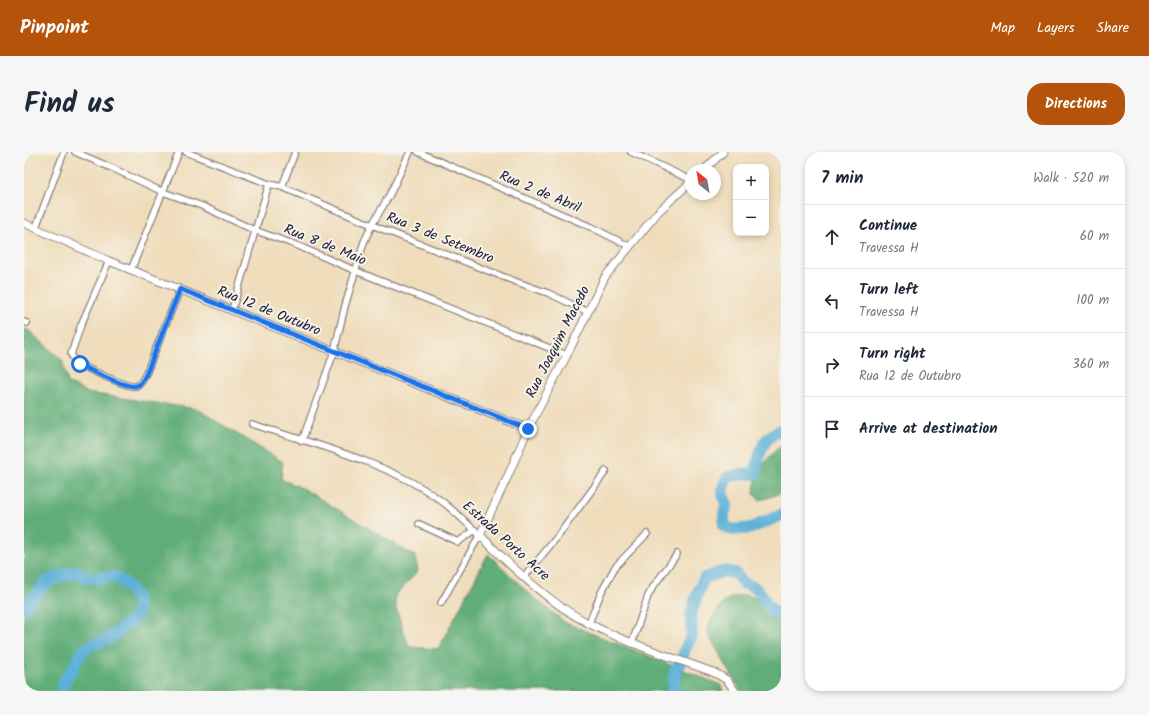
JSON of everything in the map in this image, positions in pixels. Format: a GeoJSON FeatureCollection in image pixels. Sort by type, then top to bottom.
{"type":"FeatureCollection","features":[{"type":"Feature","properties":{"kind":"street"},"geometry":{"type":"LineString","coordinates":[[36,228],[64,152]]}},
{"type":"Feature","properties":{"kind":"street","name":"Rua 8 de Maio"},"geometry":{"type":"LineString","coordinates":[[75,152],[163,192],[202,206],[254,230],[296,245],[356,271],[567,355]]}},
{"type":"Feature","properties":{"kind":"street"},"geometry":{"type":"LineString","coordinates":[[131,270],[179,152]]}},
{"type":"Feature","properties":{"kind":"street","name":"Rua 3 de Setembro"},"geometry":{"type":"LineString","coordinates":[[186,152],[269,184],[282,187],[514,281],[548,293],[588,312]]}},
{"type":"Feature","properties":{"kind":"street"},"geometry":{"type":"LineString","coordinates":[[282,187],[295,152]]}},
{"type":"Feature","properties":{"kind":"street"},"geometry":{"type":"LineString","coordinates":[[302,441],[334,352],[345,306],[364,242],[372,224],[390,194],[410,152]]}},
{"type":"Feature","properties":{"kind":"street","name":"Rua 2 de Abril"},"geometry":{"type":"LineString","coordinates":[[418,152],[591,227],[629,246]]}},
{"type":"Feature","properties":{"kind":"street"},"geometry":{"type":"LineString","coordinates":[[631,152],[685,178]]}},
{"type":"Feature","properties":{"kind":"street"},"geometry":{"type":"LineString","coordinates":[[710,164],[722,152]]}},
{"type":"Feature","properties":{"kind":"street"},"geometry":{"type":"LineString","coordinates":[[232,310],[246,264],[254,230],[269,184]]}},
{"type":"Feature","properties":{"kind":"street","name":"Rua Joaquim Macedo"},"geometry":{"type":"LineString","coordinates":[[477,532],[507,478],[528,429],[567,355],[605,277],[658,212],[685,187]]}},
{"type":"Feature","properties":{"kind":"street","name":"Rua 12 de Outubro"},"geometry":{"type":"LineString","coordinates":[[24,223],[108,261],[528,429]]}},
{"type":"Feature","properties":{"kind":"street"},"geometry":{"type":"LineString","coordinates":[[108,261],[73,344],[71,354],[76,361],[108,378],[134,386],[144,378],[180,289]]}},
{"type":"Feature","properties":{"kind":"street","name":"Estrada Porto Acre"},"geometry":{"type":"LineString","coordinates":[[252,424],[374,465],[412,483],[435,496],[452,509],[524,577],[559,604],[589,623],[632,643],[715,673],[727,680],[735,691]]}},
{"type":"Feature","properties":{"kind":"street"},"geometry":{"type":"LineString","coordinates":[[524,577],[558,536],[606,471]]}},
{"type":"Feature","properties":{"kind":"street"},"geometry":{"type":"LineString","coordinates":[[419,524],[458,542],[477,532]]}},
{"type":"Feature","properties":{"kind":"street"},"geometry":{"type":"LineString","coordinates":[[441,603],[477,532]]}},
{"type":"Feature","properties":{"kind":"street"},"geometry":{"type":"LineString","coordinates":[[589,623],[601,593],[615,568],[647,534]]}},
{"type":"Feature","properties":{"kind":"street"},"geometry":{"type":"LineString","coordinates":[[632,643],[648,596],[676,554]]}},
{"type":"Feature","properties":{"kind":"green space"},"geometry":{"type":"Polygon","coordinates":[[[24,329],[27,329],[62,360],[68,383],[88,393],[197,409],[283,462],[281,479],[302,488],[415,556],[418,571],[395,596],[396,608],[409,647],[438,649],[488,554],[531,595],[566,623],[721,685],[723,691],[24,691],[24,329]]]}},
{"type":"Feature","properties":{"kind":"green space"},"geometry":{"type":"Polygon","coordinates":[[[781,446],[781,493],[759,500],[754,494],[756,480],[766,461],[781,446]]]}},
{"type":"Feature","properties":{"kind":"green space"},"geometry":{"type":"Polygon","coordinates":[[[743,595],[754,597],[764,603],[781,619],[781,691],[741,691],[710,638],[708,628],[714,614],[724,602],[743,595]]]}},
{"type":"Feature","properties":{"kind":"waterway"},"geometry":{"type":"LineString","coordinates":[[781,430],[768,438],[765,442],[759,457],[756,474],[742,474],[728,477],[723,491],[727,505],[724,514],[724,526],[733,530],[751,528],[781,515]]}},
{"type":"Feature","properties":{"kind":"waterway"},"geometry":{"type":"LineString","coordinates":[[24,608],[48,581],[76,571],[86,578],[116,577],[128,586],[137,598],[137,616],[110,638],[90,646],[83,651],[63,684],[62,691]]}},
{"type":"Feature","properties":{"kind":"waterway"},"geometry":{"type":"LineString","coordinates":[[673,691],[675,671],[682,660],[685,649],[692,636],[691,614],[699,589],[705,578],[724,571],[735,573],[743,583],[754,587],[762,595],[774,613],[781,612]]}},
{"type":"Feature","properties":{"kind":"route"},"geometry":{"type":"LineString","coordinates":[[80,364],[108,378],[136,386],[144,378],[147,372],[180,289],[528,429]]}}]}
